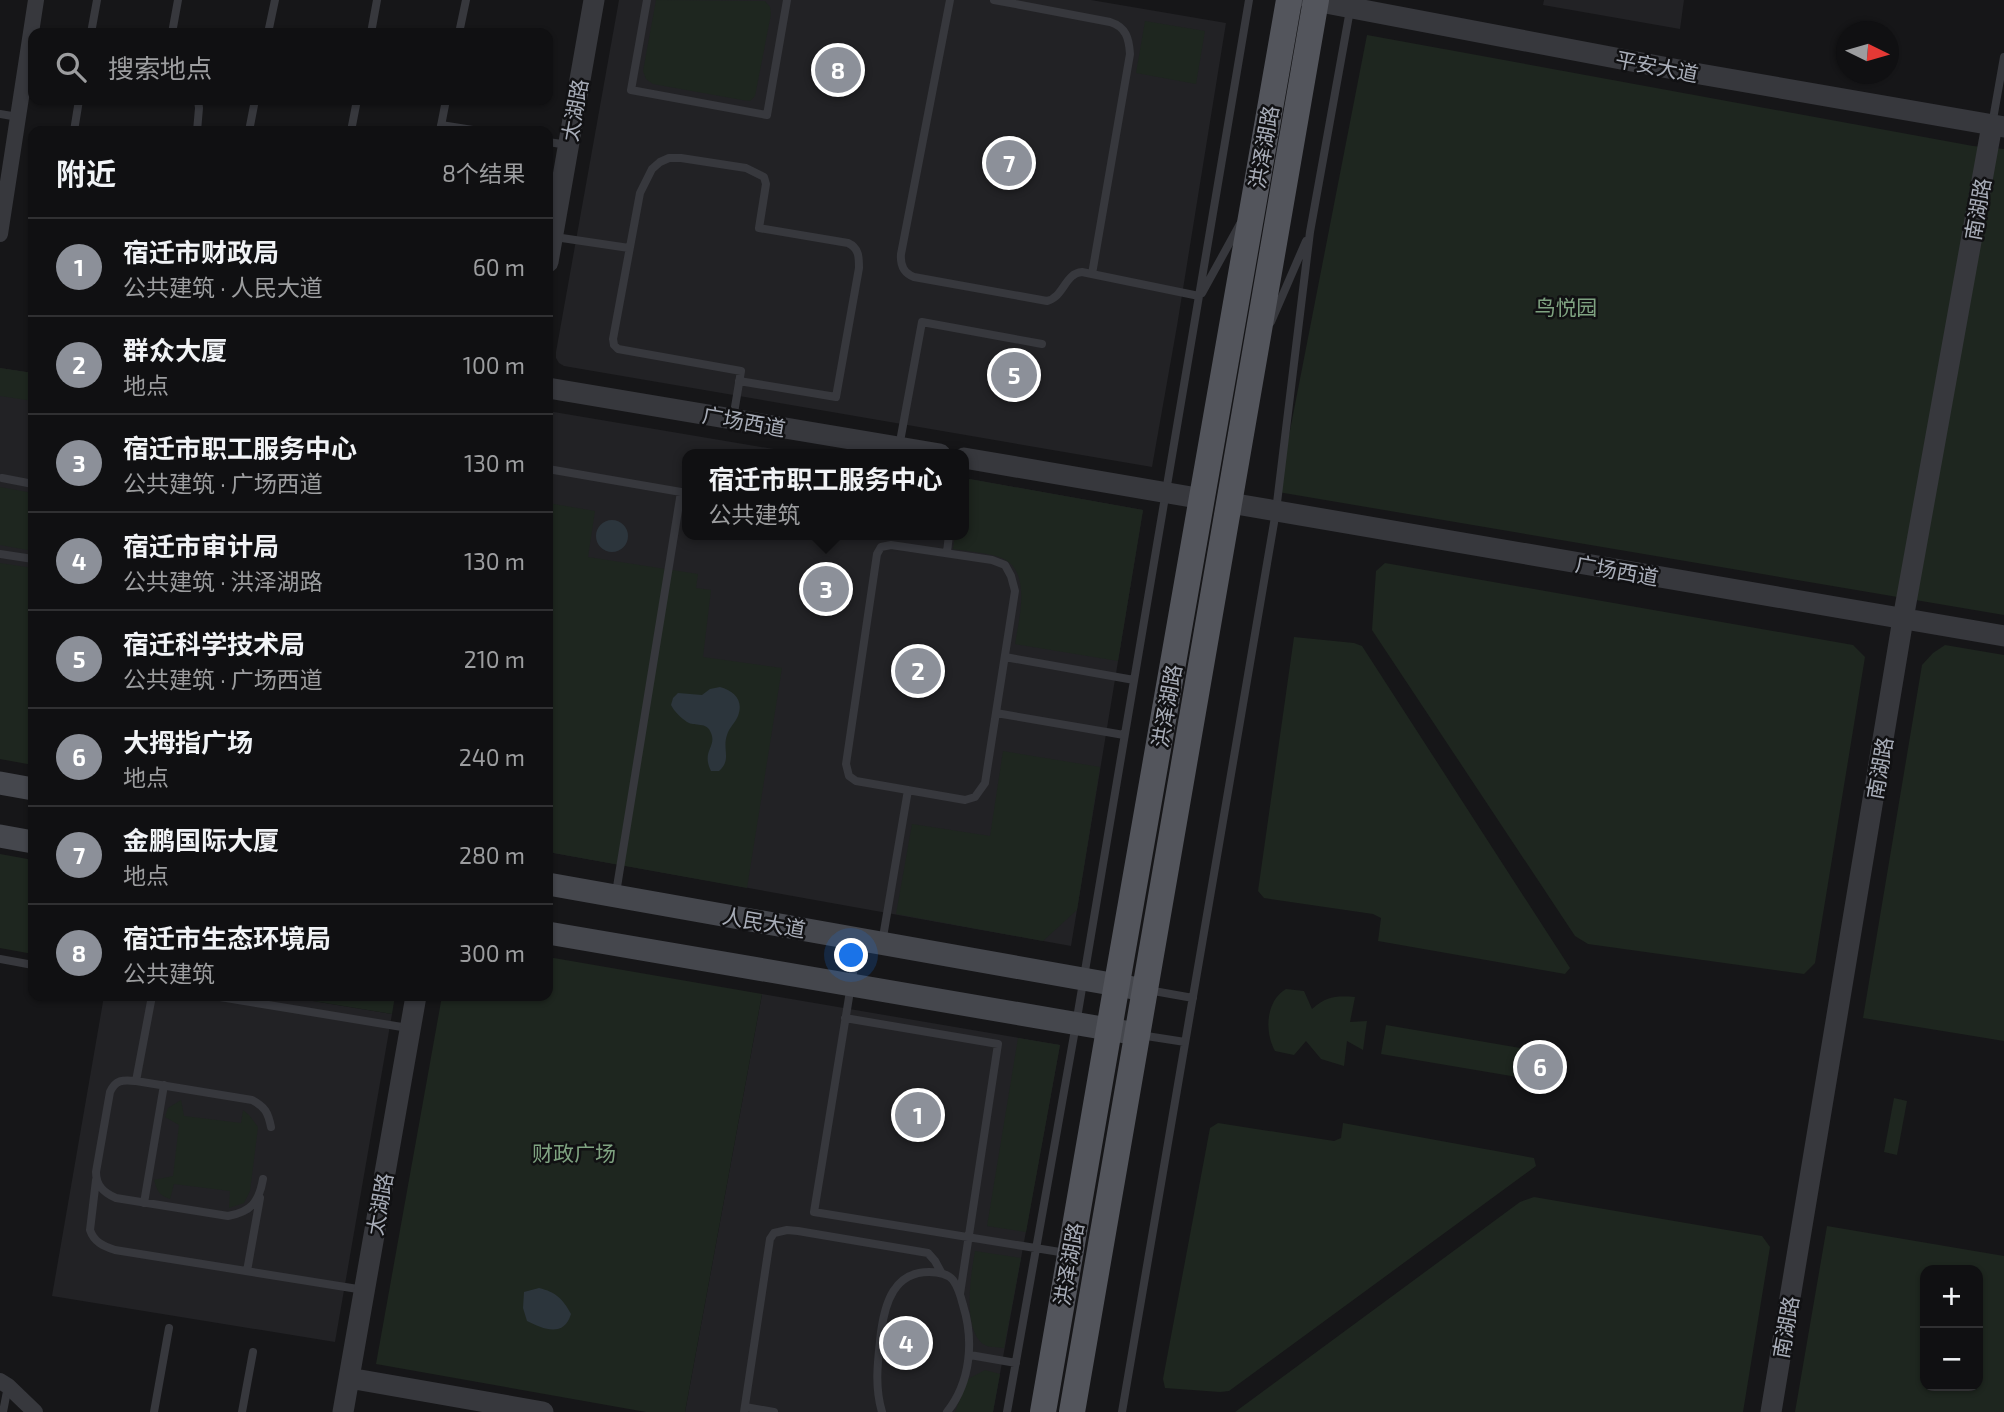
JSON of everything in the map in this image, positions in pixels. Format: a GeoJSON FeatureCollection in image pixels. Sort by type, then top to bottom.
{"type":"FeatureCollection","features":[{"type":"Feature","properties":{"kind":"main road","name":"洪泽湖路"},"geometry":{"type":"LineString","coordinates":[[1043,1412],[1115,984],[1203,499],[1289,0]]}},
{"type":"Feature","properties":{"kind":"main road","name":"洪泽湖路"},"geometry":{"type":"LineString","coordinates":[[1072,1412],[1254,363],[1314,0]]}},
{"type":"Feature","properties":{"kind":"main road"},"geometry":{"type":"LineString","coordinates":[[0,783],[28,788]]}},
{"type":"Feature","properties":{"kind":"main road"},"geometry":{"type":"LineString","coordinates":[[0,836],[28,841]]}},
{"type":"Feature","properties":{"kind":"main road","name":"人民大道"},"geometry":{"type":"LineString","coordinates":[[553,885],[1145,989]]}},
{"type":"Feature","properties":{"kind":"main road"},"geometry":{"type":"LineString","coordinates":[[553,934],[1137,1034]]}},
{"type":"Feature","properties":{"kind":"street"},"geometry":{"type":"LineString","coordinates":[[32,28],[36,0]]}},
{"type":"Feature","properties":{"kind":"street","name":"太湖路"},"geometry":{"type":"LineString","coordinates":[[553,221],[558,144],[594,0]]}},
{"type":"Feature","properties":{"kind":"street","name":"平安大道"},"geometry":{"type":"LineString","coordinates":[[1314,0],[1351,4],[1700,74],[1998,126]]}},
{"type":"Feature","properties":{"kind":"street"},"geometry":{"type":"LineString","coordinates":[[0,234],[28,52]]}},
{"type":"Feature","properties":{"kind":"street","name":"南湖路"},"geometry":{"type":"LineString","coordinates":[[1771,1412],[1903,619],[1998,126]]}},
{"type":"Feature","properties":{"kind":"street","name":"广场西道"},"geometry":{"type":"LineString","coordinates":[[553,388],[911,449]]}},
{"type":"Feature","properties":{"kind":"street"},"geometry":{"type":"LineString","coordinates":[[969,459],[1203,499]]}},
{"type":"Feature","properties":{"kind":"street","name":"广场西道"},"geometry":{"type":"LineString","coordinates":[[1230,503],[2004,636]]}},
{"type":"Feature","properties":{"kind":"street","name":"太湖路"},"geometry":{"type":"LineString","coordinates":[[343,1412],[415,1001]]}},
{"type":"Feature","properties":{"kind":"street"},"geometry":{"type":"LineString","coordinates":[[349,1378],[497,1408],[543,1412]]}},
{"type":"Feature","properties":{"kind":"street"},"geometry":{"type":"LineString","coordinates":[[4,1383],[36,1412]]}},
{"type":"Feature","properties":{"kind":"lane"},"geometry":{"type":"LineString","coordinates":[[92,28],[97,0]]}},
{"type":"Feature","properties":{"kind":"lane"},"geometry":{"type":"LineString","coordinates":[[173,28],[178,0]]}},
{"type":"Feature","properties":{"kind":"lane"},"geometry":{"type":"LineString","coordinates":[[269,28],[275,0]]}},
{"type":"Feature","properties":{"kind":"lane"},"geometry":{"type":"LineString","coordinates":[[372,28],[377,0]]}},
{"type":"Feature","properties":{"kind":"lane"},"geometry":{"type":"LineString","coordinates":[[460,28],[466,0]]}},
{"type":"Feature","properties":{"kind":"lane"},"geometry":{"type":"LineString","coordinates":[[647,0],[631,90],[767,115],[787,0]]}},
{"type":"Feature","properties":{"kind":"lane"},"geometry":{"type":"LineString","coordinates":[[950,0],[901,254],[901,266],[905,272],[915,277],[1047,301],[1056,298],[1076,272],[1199,298]]}},
{"type":"Feature","properties":{"kind":"lane"},"geometry":{"type":"LineString","coordinates":[[994,0],[1110,22],[1119,25],[1128,37],[1130,54],[1092,274]]}},
{"type":"Feature","properties":{"kind":"lane"},"geometry":{"type":"LineString","coordinates":[[1007,1412],[1084,979],[1249,0]]}},
{"type":"Feature","properties":{"kind":"lane"},"geometry":{"type":"LineString","coordinates":[[1122,1412],[1276,511],[1310,232],[1351,4]]}},
{"type":"Feature","properties":{"kind":"lane"},"geometry":{"type":"LineString","coordinates":[[1998,126],[2004,57]]}},
{"type":"Feature","properties":{"kind":"lane"},"geometry":{"type":"LineString","coordinates":[[75,126],[78,105]]}},
{"type":"Feature","properties":{"kind":"lane"},"geometry":{"type":"LineString","coordinates":[[197,126],[198,105]]}},
{"type":"Feature","properties":{"kind":"lane"},"geometry":{"type":"LineString","coordinates":[[250,126],[254,105]]}},
{"type":"Feature","properties":{"kind":"lane"},"geometry":{"type":"LineString","coordinates":[[352,126],[356,105]]}},
{"type":"Feature","properties":{"kind":"lane"},"geometry":{"type":"LineString","coordinates":[[441,126],[445,105]]}},
{"type":"Feature","properties":{"kind":"lane"},"geometry":{"type":"LineString","coordinates":[[0,114],[18,117]]}},
{"type":"Feature","properties":{"kind":"lane"},"geometry":{"type":"LineString","coordinates":[[733,419],[741,371],[618,349],[614,345],[640,193],[652,169],[669,158],[746,168],[764,177],[766,184],[759,228],[842,242],[853,246],[859,255],[836,397],[740,381]]}},
{"type":"Feature","properties":{"kind":"lane"},"geometry":{"type":"LineString","coordinates":[[1199,298],[1255,197]]}},
{"type":"Feature","properties":{"kind":"lane"},"geometry":{"type":"LineString","coordinates":[[1254,363],[1310,232]]}},
{"type":"Feature","properties":{"kind":"lane"},"geometry":{"type":"LineString","coordinates":[[553,236],[629,248]]}},
{"type":"Feature","properties":{"kind":"lane"},"geometry":{"type":"LineString","coordinates":[[899,447],[922,322],[1042,344]]}},
{"type":"Feature","properties":{"kind":"lane"},"geometry":{"type":"LineString","coordinates":[[553,470],[681,492],[616,896]]}},
{"type":"Feature","properties":{"kind":"lane"},"geometry":{"type":"LineString","coordinates":[[2,478],[28,483]]}},
{"type":"Feature","properties":{"kind":"lane"},"geometry":{"type":"LineString","coordinates":[[947,552],[948,540]]}},
{"type":"Feature","properties":{"kind":"lane"},"geometry":{"type":"LineString","coordinates":[[891,545],[947,552],[1005,565],[1015,591],[985,783],[975,797],[965,800],[856,781],[849,776],[846,764],[877,554],[881,547],[891,545]]}},
{"type":"Feature","properties":{"kind":"lane"},"geometry":{"type":"LineString","coordinates":[[0,554],[28,558]]}},
{"type":"Feature","properties":{"kind":"lane"},"geometry":{"type":"LineString","coordinates":[[1005,657],[1134,680]]}},
{"type":"Feature","properties":{"kind":"lane"},"geometry":{"type":"LineString","coordinates":[[996,713],[1124,735]]}},
{"type":"Feature","properties":{"kind":"lane"},"geometry":{"type":"LineString","coordinates":[[881,943],[908,790]]}},
{"type":"Feature","properties":{"kind":"lane"},"geometry":{"type":"LineString","coordinates":[[859,939],[814,1212],[1070,1254]]}},
{"type":"Feature","properties":{"kind":"lane"},"geometry":{"type":"LineString","coordinates":[[0,959],[28,964]]}},
{"type":"Feature","properties":{"kind":"lane"},"geometry":{"type":"LineString","coordinates":[[1145,989],[1192,998]]}},
{"type":"Feature","properties":{"kind":"lane"},"geometry":{"type":"LineString","coordinates":[[136,1082],[151,1001]]}},
{"type":"Feature","properties":{"kind":"lane"},"geometry":{"type":"LineString","coordinates":[[245,1001],[410,1028]]}},
{"type":"Feature","properties":{"kind":"lane"},"geometry":{"type":"LineString","coordinates":[[845,1018],[998,1044],[960,1294]]}},
{"type":"Feature","properties":{"kind":"lane"},"geometry":{"type":"LineString","coordinates":[[1137,1034],[1185,1042]]}},
{"type":"Feature","properties":{"kind":"lane"},"geometry":{"type":"LineString","coordinates":[[271,1127],[264,1106],[252,1100],[123,1080],[118,1082],[110,1092],[96,1172],[90,1230],[93,1237],[98,1243],[115,1251],[364,1290]]}},
{"type":"Feature","properties":{"kind":"lane"},"geometry":{"type":"LineString","coordinates":[[144,1203],[164,1086]]}},
{"type":"Feature","properties":{"kind":"lane"},"geometry":{"type":"LineString","coordinates":[[247,1271],[263,1179]]}},
{"type":"Feature","properties":{"kind":"lane"},"geometry":{"type":"LineString","coordinates":[[96,1180],[106,1194],[116,1198],[228,1216],[245,1212],[261,1192]]}},
{"type":"Feature","properties":{"kind":"lane"},"geometry":{"type":"LineString","coordinates":[[774,1412],[745,1410],[770,1239],[774,1233],[780,1231],[798,1231],[928,1253],[941,1272],[954,1281],[968,1321],[970,1355],[960,1388],[947,1412]]}},
{"type":"Feature","properties":{"kind":"lane"},"geometry":{"type":"LineString","coordinates":[[882,1412],[876,1385],[884,1313],[894,1290],[910,1274],[941,1272]]}},
{"type":"Feature","properties":{"kind":"lane"},"geometry":{"type":"LineString","coordinates":[[154,1412],[169,1328]]}},
{"type":"Feature","properties":{"kind":"lane"},"geometry":{"type":"LineString","coordinates":[[242,1412],[253,1352]]}},
{"type":"Feature","properties":{"kind":"lane"},"geometry":{"type":"LineString","coordinates":[[970,1355],[1016,1363]]}},
{"type":"Feature","properties":{"kind":"lane"},"geometry":{"type":"LineString","coordinates":[[4,1383],[4,1412]]}},
{"type":"Feature","properties":{"kind":"shaded area"},"geometry":{"type":"Polygon","coordinates":[[[619,0],[1091,0],[1226,23],[1152,467],[559,363],[556,352],[619,0]]]}},
{"type":"Feature","properties":{"kind":"shaded area"},"geometry":{"type":"Polygon","coordinates":[[[1544,0],[1684,0],[1680,29],[1543,5],[1544,0]]]}},
{"type":"Feature","properties":{"kind":"shaded area"},"geometry":{"type":"Polygon","coordinates":[[[0,368],[28,372],[28,655],[0,650],[0,368]]]}},
{"type":"Feature","properties":{"kind":"shaded area"},"geometry":{"type":"Polygon","coordinates":[[[553,412],[773,449],[682,449],[682,540],[969,540],[969,479],[1143,510],[1071,946],[553,853],[553,412]]]}},
{"type":"Feature","properties":{"kind":"shaded area"},"geometry":{"type":"Polygon","coordinates":[[[612,520],[624,524],[628,536],[624,548],[612,552],[600,548],[596,536],[600,524],[612,520]]]}},
{"type":"Feature","properties":{"kind":"shaded area"},"geometry":{"type":"Polygon","coordinates":[[[720,687],[736,697],[740,710],[727,735],[725,763],[719,771],[711,771],[708,764],[712,742],[709,729],[687,722],[671,705],[678,693],[702,695],[710,689],[720,687]]]}},
{"type":"Feature","properties":{"kind":"shaded area"},"geometry":{"type":"Polygon","coordinates":[[[762,994],[1060,1045],[993,1412],[685,1412],[762,994]]]}},
{"type":"Feature","properties":{"kind":"shaded area"},"geometry":{"type":"Polygon","coordinates":[[[103,1001],[313,1001],[392,1014],[335,1342],[52,1296],[103,1001]]]}},
{"type":"Feature","properties":{"kind":"shaded area"},"geometry":{"type":"Polygon","coordinates":[[[539,1288],[562,1300],[571,1314],[568,1322],[558,1329],[546,1329],[527,1321],[523,1308],[524,1292],[539,1288]]]}},
{"type":"Feature","properties":{"kind":"green space"},"geometry":{"type":"Polygon","coordinates":[[[656,0],[765,1],[771,14],[755,96],[750,101],[653,84],[646,79],[643,71],[656,0]]]}},
{"type":"Feature","properties":{"kind":"green space"},"geometry":{"type":"Polygon","coordinates":[[[1145,21],[1205,31],[1196,84],[1136,73],[1145,21]]]}},
{"type":"Feature","properties":{"kind":"green space","name":"鸟悦园"},"geometry":{"type":"Polygon","coordinates":[[[1367,35],[1973,146],[2004,149],[2004,615],[1278,492],[1367,35]]]}},
{"type":"Feature","properties":{"kind":"green space"},"geometry":{"type":"Polygon","coordinates":[[[0,368],[28,372],[28,400],[0,396],[0,368]]]}},
{"type":"Feature","properties":{"kind":"green space"},"geometry":{"type":"Polygon","coordinates":[[[969,479],[1143,510],[1118,661],[1015,644],[1021,609],[1017,573],[1011,564],[1002,558],[953,549],[954,540],[969,540],[969,479]]]}},
{"type":"Feature","properties":{"kind":"green space"},"geometry":{"type":"Polygon","coordinates":[[[0,487],[28,492],[28,550],[0,545],[0,487]]]}},
{"type":"Feature","properties":{"kind":"green space"},"geometry":{"type":"Polygon","coordinates":[[[553,504],[595,511],[588,557],[698,574],[696,588],[711,590],[703,657],[782,668],[747,888],[553,853],[553,504]]]}},
{"type":"Feature","properties":{"kind":"green space"},"geometry":{"type":"Polygon","coordinates":[[[0,563],[28,567],[28,764],[0,759],[0,563]]]}},
{"type":"Feature","properties":{"kind":"green space"},"geometry":{"type":"Polygon","coordinates":[[[1385,563],[1853,645],[1865,657],[1815,963],[1804,974],[1588,944],[1575,936],[1372,630],[1376,571],[1385,563]]]}},
{"type":"Feature","properties":{"kind":"green space"},"geometry":{"type":"Polygon","coordinates":[[[1294,637],[1362,646],[1570,968],[1565,974],[1378,941],[1381,918],[1373,914],[1264,898],[1258,891],[1294,637]]]}},
{"type":"Feature","properties":{"kind":"green space"},"geometry":{"type":"Polygon","coordinates":[[[1945,645],[2004,655],[2004,1041],[1863,1018],[1922,665],[1945,645]]]}},
{"type":"Feature","properties":{"kind":"green space"},"geometry":{"type":"Polygon","coordinates":[[[1003,751],[1100,767],[1077,910],[1043,941],[896,914],[912,824],[990,836],[1003,751]]]}},
{"type":"Feature","properties":{"kind":"green space"},"geometry":{"type":"Polygon","coordinates":[[[0,854],[28,859],[28,953],[0,948],[0,854]]]}},
{"type":"Feature","properties":{"kind":"green space","name":"财政广场"},"geometry":{"type":"Polygon","coordinates":[[[553,958],[762,994],[685,1412],[646,1412],[376,1364],[441,1001],[553,1001],[553,958]]]}},
{"type":"Feature","properties":{"kind":"green space"},"geometry":{"type":"Polygon","coordinates":[[[1286,989],[1304,991],[1312,1009],[1322,1001],[1332,998],[1355,997],[1350,1022],[1367,1021],[1363,1050],[1347,1041],[1344,1066],[1321,1059],[1306,1041],[1294,1055],[1275,1051],[1269,1035],[1269,1017],[1274,1001],[1286,989]]]}},
{"type":"Feature","properties":{"kind":"green space"},"geometry":{"type":"Polygon","coordinates":[[[313,1001],[394,1001],[392,1014],[313,1001]]]}},
{"type":"Feature","properties":{"kind":"green space"},"geometry":{"type":"Polygon","coordinates":[[[1386,1025],[1544,1052],[1535,1066],[1535,1071],[1541,1076],[1540,1081],[1381,1054],[1386,1025]]]}},
{"type":"Feature","properties":{"kind":"green space"},"geometry":{"type":"Polygon","coordinates":[[[1018,1038],[1060,1045],[1026,1232],[987,1226],[1018,1038]]]}},
{"type":"Feature","properties":{"kind":"green space"},"geometry":{"type":"Polygon","coordinates":[[[1894,1098],[1907,1101],[1897,1155],[1884,1152],[1894,1098]]]}},
{"type":"Feature","properties":{"kind":"green space"},"geometry":{"type":"Polygon","coordinates":[[[181,1100],[184,1116],[241,1123],[243,1110],[258,1127],[250,1191],[244,1203],[229,1208],[230,1191],[174,1184],[170,1199],[157,1190],[154,1180],[173,1176],[179,1125],[165,1117],[168,1108],[181,1100]]]}},
{"type":"Feature","properties":{"kind":"green space"},"geometry":{"type":"Polygon","coordinates":[[[1218,1123],[1334,1141],[1341,1138],[1343,1123],[1534,1158],[1536,1166],[1229,1391],[1165,1388],[1163,1379],[1210,1128],[1218,1123]]]}},
{"type":"Feature","properties":{"kind":"green space"},"geometry":{"type":"Polygon","coordinates":[[[1534,1197],[1762,1236],[1770,1247],[1743,1412],[1235,1412],[1520,1202],[1534,1197]]]}},
{"type":"Feature","properties":{"kind":"green space"},"geometry":{"type":"Polygon","coordinates":[[[1827,1226],[2004,1256],[2004,1412],[1795,1412],[1827,1226]]]}},
{"type":"Feature","properties":{"kind":"green space"},"geometry":{"type":"Polygon","coordinates":[[[975,1251],[1021,1258],[1004,1348],[983,1344],[972,1326],[970,1300],[975,1251]]]}},
{"type":"Feature","properties":{"kind":"green space"},"geometry":{"type":"Polygon","coordinates":[[[985,1370],[1000,1374],[993,1412],[955,1412],[968,1379],[985,1370]]]}},
{"type":"Feature","properties":{"kind":"place","name":"宿迁市生态环境局"},"geometry":{"type":"Point","coordinates":[838,70]}},
{"type":"Feature","properties":{"kind":"place","name":"金鹏国际大厦"},"geometry":{"type":"Point","coordinates":[1009,163]}},
{"type":"Feature","properties":{"kind":"place","name":"宿迁科学技术局"},"geometry":{"type":"Point","coordinates":[1014,375]}},
{"type":"Feature","properties":{"kind":"place","name":"宿迁市职工服务中心"},"geometry":{"type":"Point","coordinates":[826,589]}},
{"type":"Feature","properties":{"kind":"place","name":"群众大厦"},"geometry":{"type":"Point","coordinates":[918,671]}},
{"type":"Feature","properties":{"kind":"place","name":"大拇指广场"},"geometry":{"type":"Point","coordinates":[1540,1067]}},
{"type":"Feature","properties":{"kind":"place","name":"宿迁市财政局"},"geometry":{"type":"Point","coordinates":[918,1115]}},
{"type":"Feature","properties":{"kind":"place","name":"宿迁市审计局"},"geometry":{"type":"Point","coordinates":[906,1343]}}]}
